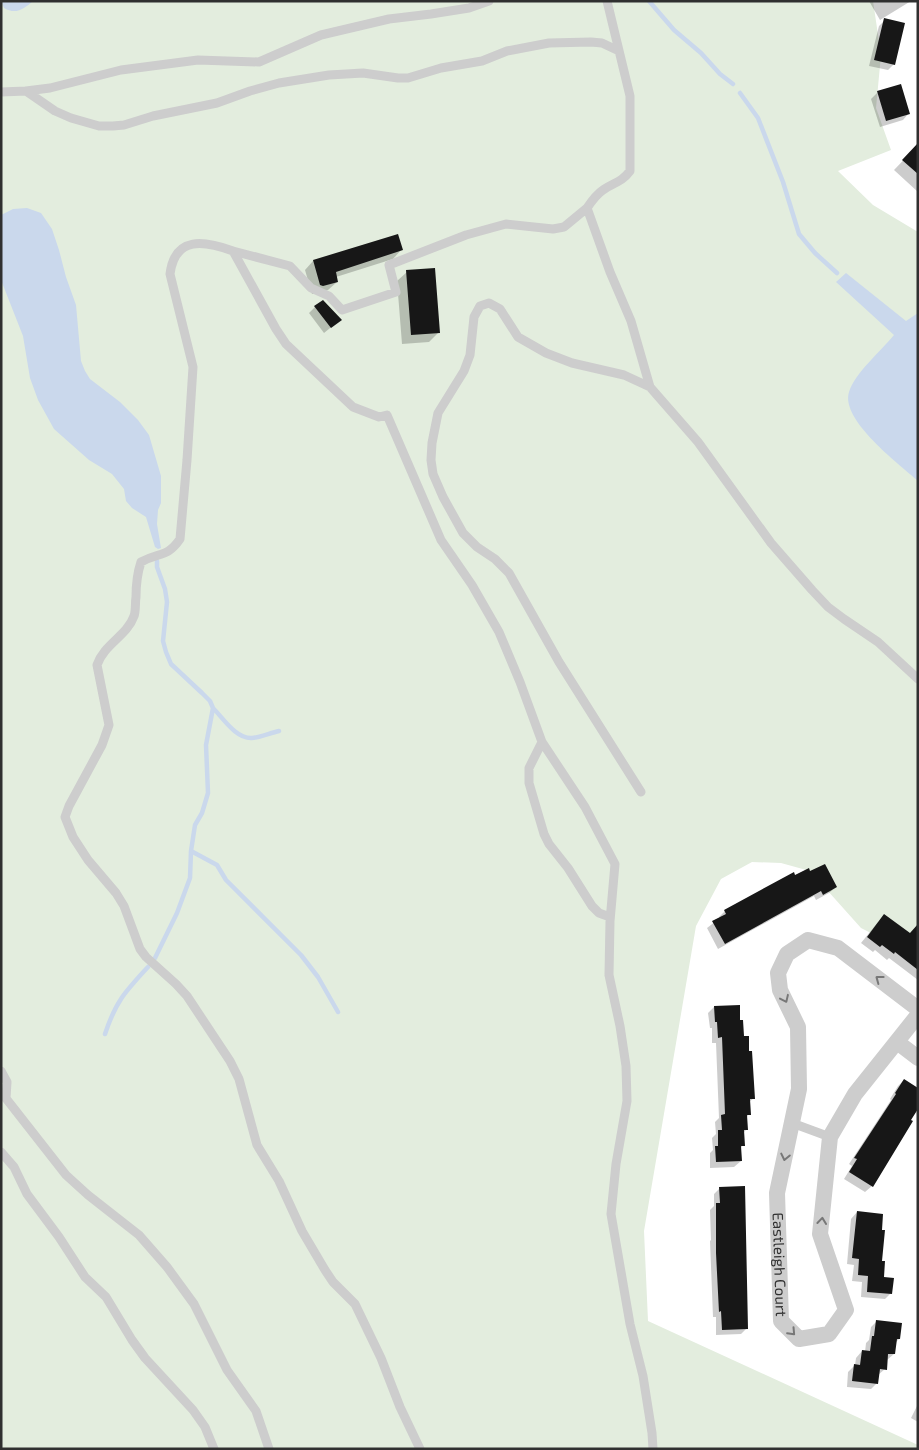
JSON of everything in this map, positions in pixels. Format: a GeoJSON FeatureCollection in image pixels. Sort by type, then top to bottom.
{"type":"FeatureCollection","features":[{"type":"Feature","properties":{"kind":"street","name":"Eastleigh Court"},"geometry":{"type":"LineString","coordinates":[[918,1009],[838,948],[808,940],[787,954],[778,973],[780,990],[798,1027],[799,1090],[777,1193],[781,1321],[799,1339],[828,1334],[846,1310],[820,1234],[830,1137],[855,1094],[918,1015]]}},
{"type":"Feature","properties":{"kind":"street"},"geometry":{"type":"LineString","coordinates":[[897,1042],[918,1058]]}},
{"type":"Feature","properties":{"kind":"lane"},"geometry":{"type":"LineString","coordinates":[[1,92],[50,88],[121,70],[198,60],[260,62],[321,35],[389,19],[469,8],[489,1]]}},
{"type":"Feature","properties":{"kind":"lane"},"geometry":{"type":"LineString","coordinates":[[420,1449],[400,1407],[381,1358],[355,1304],[333,1282],[325,1270],[302,1230],[280,1181],[257,1145],[242,1086],[230,1061],[187,996],[140,949],[124,906],[116,892],[88,860],[73,837],[65,817],[68,806],[102,745],[109,725],[97,665],[105,649],[126,629],[135,616],[137,576],[141,562],[173,549],[180,539],[188,460],[193,367],[170,274],[173,259],[179,251],[195,244],[213,244],[290,266],[311,288],[329,296],[342,310],[396,292],[389,265],[466,234],[506,224],[553,229],[564,226],[587,208],[592,200],[603,190],[624,180],[630,171],[630,96],[607,1]]}},
{"type":"Feature","properties":{"kind":"lane"},"geometry":{"type":"LineString","coordinates":[[26,91],[55,111],[71,118],[84,123],[113,126],[217,103],[250,91],[328,74],[363,73],[408,78],[440,68],[482,61],[506,51],[549,43],[602,43],[619,51]]}},
{"type":"Feature","properties":{"kind":"lane"},"geometry":{"type":"LineString","coordinates":[[587,208],[610,272],[631,321],[650,388]]}},
{"type":"Feature","properties":{"kind":"lane"},"geometry":{"type":"LineString","coordinates":[[233,251],[286,344],[353,407],[379,416],[387,415],[441,540],[472,585],[499,632],[542,742],[585,807],[615,864],[610,917],[609,975],[626,1066],[627,1101],[616,1164],[611,1214],[630,1324],[643,1376],[653,1449]]}},
{"type":"Feature","properties":{"kind":"lane"},"geometry":{"type":"LineString","coordinates":[[641,792],[554,655],[509,574],[463,533],[443,497],[433,474],[431,460],[432,443],[438,413],[464,371],[470,355],[474,317],[480,306],[490,303],[500,309],[518,337],[546,353],[572,363],[624,375],[650,388],[698,442],[771,544],[812,590],[828,607],[878,642],[918,680]]}},
{"type":"Feature","properties":{"kind":"lane"},"geometry":{"type":"LineString","coordinates":[[542,742],[529,768],[529,783],[544,834],[592,906],[599,913],[610,917]]}},
{"type":"Feature","properties":{"kind":"lane"},"geometry":{"type":"LineString","coordinates":[[1,1071],[6,1082],[4,1095],[66,1175],[139,1235],[167,1267],[194,1304],[227,1370],[256,1411],[269,1449]]}},
{"type":"Feature","properties":{"kind":"lane"},"geometry":{"type":"LineString","coordinates":[[792,1123],[830,1137]]}},
{"type":"Feature","properties":{"kind":"lane"},"geometry":{"type":"LineString","coordinates":[[1,1152],[14,1167],[27,1194],[59,1237],[85,1277],[106,1297],[145,1358],[193,1410],[205,1426],[214,1449]]}},
{"type":"Feature","properties":{"kind":"green space"},"geometry":{"type":"Polygon","coordinates":[[[1,1],[873,1],[881,55],[876,108],[891,150],[838,171],[873,205],[918,232],[918,957],[861,928],[810,871],[781,863],[752,862],[721,879],[696,926],[644,1231],[648,1321],[918,1445],[918,1449],[1,1449],[1,1]]]}},
{"type":"Feature","properties":{"kind":"water"},"geometry":{"type":"Polygon","coordinates":[[[1,1],[33,1],[23,9],[12,11],[4,8],[1,1]]]}},
{"type":"Feature","properties":{"kind":"water"},"geometry":{"type":"Polygon","coordinates":[[[27,208],[41,213],[52,229],[76,305],[81,361],[85,371],[90,379],[120,402],[138,420],[149,435],[161,476],[161,503],[158,510],[157,524],[161,548],[155,547],[146,517],[132,508],[126,501],[124,489],[112,474],[89,460],[54,429],[38,400],[30,378],[23,336],[1,280],[1,215],[13,209],[27,208]]]}},
{"type":"Feature","properties":{"kind":"water"},"geometry":{"type":"Polygon","coordinates":[[[846,273],[906,321],[918,313],[918,481],[873,441],[853,415],[849,403],[849,392],[852,385],[869,362],[894,335],[836,282],[846,273]]]}},
{"type":"Feature","properties":{"kind":"building"},"geometry":{"type":"Polygon","coordinates":[[[884,18],[905,23],[895,65],[874,60],[884,18]]]}},
{"type":"Feature","properties":{"kind":"building"},"geometry":{"type":"Polygon","coordinates":[[[901,84],[910,114],[886,121],[877,91],[901,84]]]}},
{"type":"Feature","properties":{"kind":"building"},"geometry":{"type":"Polygon","coordinates":[[[918,143],[918,174],[902,160],[918,143]]]}},
{"type":"Feature","properties":{"kind":"building"},"geometry":{"type":"Polygon","coordinates":[[[398,234],[403,250],[336,272],[338,282],[320,285],[313,260],[398,234]]]}},
{"type":"Feature","properties":{"kind":"building"},"geometry":{"type":"Polygon","coordinates":[[[435,268],[440,333],[411,335],[406,270],[435,268]]]}},
{"type":"Feature","properties":{"kind":"building"},"geometry":{"type":"Polygon","coordinates":[[[323,300],[342,320],[331,328],[314,306],[323,300]]]}},
{"type":"Feature","properties":{"kind":"building"},"geometry":{"type":"Polygon","coordinates":[[[825,864],[837,887],[823,895],[821,891],[725,944],[712,921],[726,914],[724,910],[794,872],[795,875],[809,868],[810,871],[825,864]]]}},
{"type":"Feature","properties":{"kind":"building"},"geometry":{"type":"Polygon","coordinates":[[[884,914],[910,933],[918,924],[918,970],[895,952],[894,954],[882,945],[880,947],[867,937],[884,914]]]}},
{"type":"Feature","properties":{"kind":"building"},"geometry":{"type":"Polygon","coordinates":[[[740,1005],[740,1020],[743,1020],[744,1036],[749,1036],[749,1051],[752,1051],[755,1099],[750,1099],[751,1115],[747,1115],[748,1130],[744,1130],[745,1146],[741,1146],[742,1161],[716,1162],[715,1146],[718,1146],[718,1130],[722,1130],[721,1115],[725,1114],[722,1037],[718,1038],[714,1006],[740,1005]]]}},
{"type":"Feature","properties":{"kind":"building"},"geometry":{"type":"Polygon","coordinates":[[[904,1079],[918,1088],[918,1109],[911,1120],[913,1121],[873,1187],[849,1172],[857,1159],[854,1158],[904,1079]]]}},
{"type":"Feature","properties":{"kind":"building"},"geometry":{"type":"Polygon","coordinates":[[[745,1186],[748,1329],[722,1330],[721,1311],[719,1312],[716,1253],[716,1203],[720,1203],[719,1187],[745,1186]]]}},
{"type":"Feature","properties":{"kind":"building"},"geometry":{"type":"Polygon","coordinates":[[[857,1211],[883,1214],[882,1230],[885,1230],[882,1261],[885,1261],[884,1277],[894,1278],[892,1294],[867,1292],[868,1276],[858,1275],[859,1259],[852,1258],[857,1211]]]}},
{"type":"Feature","properties":{"kind":"building"},"geometry":{"type":"Polygon","coordinates":[[[876,1320],[902,1323],[900,1339],[897,1339],[895,1354],[888,1354],[887,1370],[880,1369],[878,1384],[852,1381],[854,1364],[860,1365],[862,1350],[870,1351],[876,1320]]]}},
{"type":"Feature","properties":{"kind":"waterway"},"geometry":{"type":"LineString","coordinates":[[649,1],[674,30],[733,84]]}},
{"type":"Feature","properties":{"kind":"waterway"},"geometry":{"type":"LineString","coordinates":[[740,93],[758,118],[783,182],[799,234],[815,253],[837,273]]}},
{"type":"Feature","properties":{"kind":"waterway"},"geometry":{"type":"LineString","coordinates":[[155,958],[177,913],[190,878],[191,851],[195,825],[202,813],[208,793],[206,745],[213,708],[210,701],[171,664],[166,652],[163,641],[167,602],[157,561]]}},
{"type":"Feature","properties":{"kind":"waterway"},"geometry":{"type":"LineString","coordinates":[[213,708],[235,732],[246,737],[252,738],[279,731]]}},
{"type":"Feature","properties":{"kind":"waterway"},"geometry":{"type":"LineString","coordinates":[[191,851],[217,865],[226,880],[301,955],[318,977],[338,1012]]}},
{"type":"Feature","properties":{"kind":"waterway"},"geometry":{"type":"LineString","coordinates":[[105,1034],[113,1013],[122,998],[148,967]]}}]}
